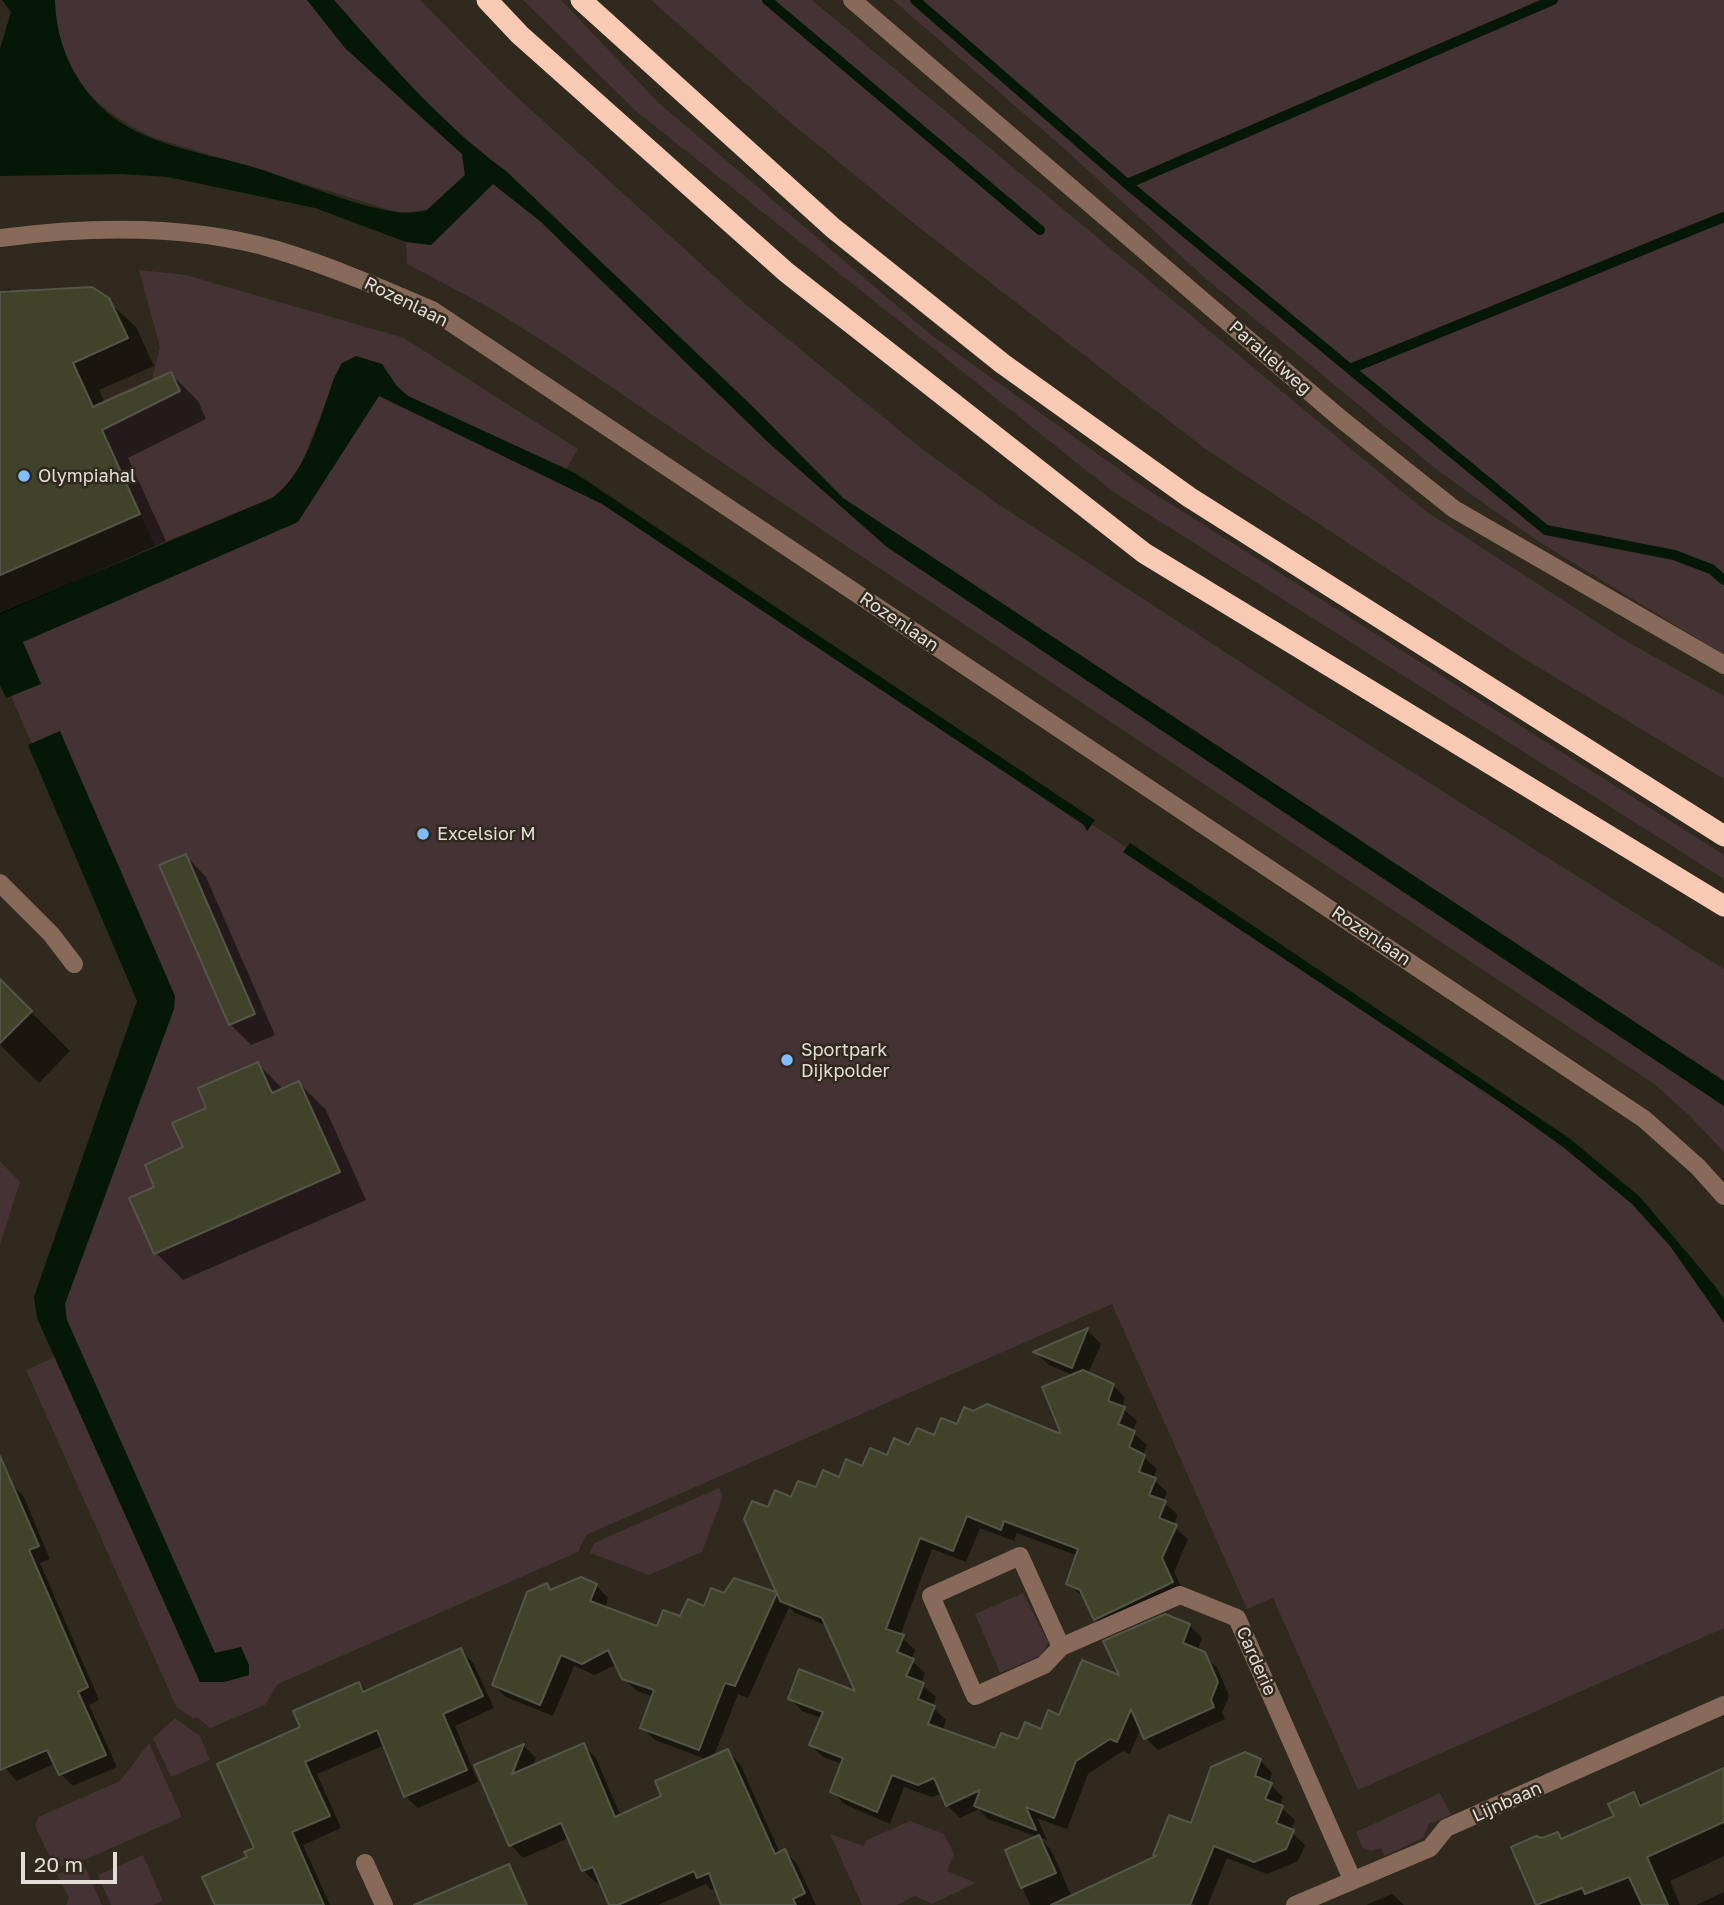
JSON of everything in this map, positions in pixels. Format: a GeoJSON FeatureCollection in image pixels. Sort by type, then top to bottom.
{"type":"FeatureCollection","features":[{"type":"Feature","properties":{"kind":"highway"},"geometry":{"type":"LineString","coordinates":[[487,0],[520,35],[786,272],[1144,554],[1724,906]]}},
{"type":"Feature","properties":{"kind":"highway"},"geometry":{"type":"LineString","coordinates":[[581,0],[833,228],[1003,364],[1189,497],[1724,836]]}},
{"type":"Feature","properties":{"kind":"street","name":"Parallelweg"},"geometry":{"type":"LineString","coordinates":[[852,0],[1341,419],[1454,509],[1724,665]]}},
{"type":"Feature","properties":{"kind":"street","name":"Rozenlaan"},"geometry":{"type":"LineString","coordinates":[[0,238],[64,230],[180,232],[275,250],[355,277],[432,310],[1644,1119],[1698,1167],[1724,1196]]}},
{"type":"Feature","properties":{"kind":"street"},"geometry":{"type":"LineString","coordinates":[[0,883],[51,934],[74,964]]}},
{"type":"Feature","properties":{"kind":"street","name":"Carderie"},"geometry":{"type":"LineString","coordinates":[[1060,1647],[1020,1556],[931,1596],[975,1696],[1044,1665],[1060,1647],[1180,1595],[1237,1618],[1352,1879]]}},
{"type":"Feature","properties":{"kind":"street","name":"Lijnbaan"},"geometry":{"type":"LineString","coordinates":[[1295,1905],[1430,1847],[1446,1828],[1724,1705]]}},
{"type":"Feature","properties":{"kind":"street"},"geometry":{"type":"LineString","coordinates":[[365,1863],[384,1905]]}},
{"type":"Feature","properties":{"kind":"shaded area"},"geometry":{"type":"Polygon","coordinates":[[[2,0],[55,0],[58,29],[73,70],[100,106],[135,131],[177,147],[263,170],[374,208],[400,213],[427,210],[465,175],[462,154],[345,48],[307,0],[334,0],[437,112],[506,171],[753,407],[843,498],[1724,1081],[1724,1106],[887,547],[769,443],[540,221],[493,184],[431,245],[406,242],[315,208],[168,177],[121,174],[0,176],[0,49],[11,12],[2,0]]]}},
{"type":"Feature","properties":{"kind":"shaded area"},"geometry":{"type":"Polygon","coordinates":[[[55,0],[307,0],[345,48],[462,154],[465,175],[427,210],[400,213],[155,138],[114,115],[82,85],[62,47],[55,0]]]}},
{"type":"Feature","properties":{"kind":"shaded area"},"geometry":{"type":"Polygon","coordinates":[[[334,0],[420,0],[506,87],[744,303],[921,448],[998,504],[1303,703],[1724,969],[1724,1081],[843,498],[753,407],[506,171],[437,112],[334,0]]]}},
{"type":"Feature","properties":{"kind":"shaded area"},"geometry":{"type":"Polygon","coordinates":[[[523,0],[561,0],[659,103],[930,334],[1144,487],[1724,855],[1724,879],[1112,491],[636,111],[523,0]]]}},
{"type":"Feature","properties":{"kind":"shaded area"},"geometry":{"type":"Polygon","coordinates":[[[651,0],[812,0],[1427,512],[1626,641],[1724,696],[1724,779],[1518,655],[1204,448],[912,222],[779,113],[651,0]]]}},
{"type":"Feature","properties":{"kind":"shaded area"},"geometry":{"type":"Polygon","coordinates":[[[893,0],[1724,0],[1724,655],[1536,540],[1441,473],[1204,277],[1068,152],[893,0]]]}},
{"type":"Feature","properties":{"kind":"shaded area"},"geometry":{"type":"Polygon","coordinates":[[[493,184],[540,221],[769,443],[887,547],[1724,1106],[1724,1152],[1689,1115],[1653,1083],[555,349],[492,309],[407,264],[406,242],[431,245],[493,184]]]}},
{"type":"Feature","properties":{"kind":"shaded area"},"geometry":{"type":"Polygon","coordinates":[[[139,270],[186,275],[404,338],[578,449],[566,470],[408,396],[396,385],[382,364],[342,363],[298,472],[287,487],[272,498],[155,546],[90,406],[152,379],[160,347],[139,270]]]}},
{"type":"Feature","properties":{"kind":"shaded area"},"geometry":{"type":"Polygon","coordinates":[[[356,356],[382,364],[396,385],[408,396],[575,473],[1095,820],[1087,831],[1084,825],[602,504],[379,396],[298,522],[23,642],[41,684],[6,698],[0,685],[0,613],[272,498],[285,487],[304,458],[342,363],[356,356]]]}},
{"type":"Feature","properties":{"kind":"shaded area","name":"Sportpark Dijkpolder"},"geometry":{"type":"Polygon","coordinates":[[[372,383],[598,495],[1523,1112],[1644,1208],[1724,1310],[1724,1628],[1358,1790],[1273,1598],[1247,1609],[1112,1304],[586,1535],[578,1552],[278,1684],[265,1705],[210,1728],[197,1717],[193,1719],[176,1706],[26,1370],[55,1357],[200,1682],[224,1682],[249,1675],[212,1667],[49,1303],[146,1007],[11,696],[0,632],[293,509],[372,383]]]}},
{"type":"Feature","properties":{"kind":"shaded area"},"geometry":{"type":"Polygon","coordinates":[[[60,731],[175,996],[174,1009],[65,1304],[67,1320],[215,1653],[241,1647],[249,1665],[249,1675],[224,1682],[200,1682],[37,1318],[34,1297],[137,1001],[28,745],[60,731]]]}},
{"type":"Feature","properties":{"kind":"shaded area"},"geometry":{"type":"Polygon","coordinates":[[[1130,843],[1569,1138],[1640,1197],[1715,1286],[1724,1300],[1724,1323],[1670,1246],[1632,1204],[1563,1147],[1503,1104],[1123,852],[1130,843]]]}},
{"type":"Feature","properties":{"kind":"shaded area"},"geometry":{"type":"Polygon","coordinates":[[[0,1161],[20,1182],[0,1245],[0,1161]]]}},
{"type":"Feature","properties":{"kind":"shaded area"},"geometry":{"type":"Polygon","coordinates":[[[719,1488],[723,1496],[702,1552],[649,1575],[590,1553],[594,1543],[719,1488]]]}},
{"type":"Feature","properties":{"kind":"shaded area"},"geometry":{"type":"Polygon","coordinates":[[[1023,1593],[1048,1642],[1042,1655],[1000,1673],[975,1614],[1023,1593]]]}},
{"type":"Feature","properties":{"kind":"shaded area"},"geometry":{"type":"Polygon","coordinates":[[[175,1718],[200,1736],[210,1760],[171,1777],[153,1738],[175,1718]]]}},
{"type":"Feature","properties":{"kind":"shaded area"},"geometry":{"type":"Polygon","coordinates":[[[149,1743],[182,1817],[89,1858],[55,1868],[35,1826],[38,1817],[120,1781],[149,1743]]]}},
{"type":"Feature","properties":{"kind":"shaded area"},"geometry":{"type":"Polygon","coordinates":[[[1440,1793],[1451,1815],[1429,1824],[1423,1838],[1384,1856],[1381,1848],[1371,1851],[1363,1848],[1356,1832],[1440,1793]]]}},
{"type":"Feature","properties":{"kind":"shaded area"},"geometry":{"type":"Polygon","coordinates":[[[910,1821],[944,1834],[954,1854],[947,1871],[976,1883],[932,1904],[915,1896],[897,1905],[862,1905],[830,1834],[864,1846],[867,1840],[910,1821]]]}},
{"type":"Feature","properties":{"kind":"shaded area"},"geometry":{"type":"Polygon","coordinates":[[[143,1855],[163,1901],[153,1905],[111,1905],[98,1875],[143,1855]]]}},
{"type":"Feature","properties":{"kind":"shaded area"},"geometry":{"type":"Polygon","coordinates":[[[84,1865],[102,1905],[66,1905],[69,1898],[57,1874],[84,1865]]]}},
{"type":"Feature","properties":{"kind":"building"},"geometry":{"type":"Polygon","coordinates":[[[92,287],[109,298],[128,338],[73,363],[93,407],[171,372],[180,391],[102,430],[140,514],[0,575],[0,292],[92,287]]]}},
{"type":"Feature","properties":{"kind":"building"},"geometry":{"type":"Polygon","coordinates":[[[186,854],[255,1014],[229,1025],[159,865],[186,854]]]}},
{"type":"Feature","properties":{"kind":"building"},"geometry":{"type":"Polygon","coordinates":[[[0,979],[32,1011],[0,1043],[0,979]]]}},
{"type":"Feature","properties":{"kind":"building"},"geometry":{"type":"Polygon","coordinates":[[[258,1062],[272,1093],[299,1081],[340,1172],[154,1254],[129,1198],[154,1187],[145,1165],[183,1147],[172,1123],[206,1108],[198,1088],[258,1062]]]}},
{"type":"Feature","properties":{"kind":"building"},"geometry":{"type":"Polygon","coordinates":[[[1088,1328],[1072,1368],[1033,1352],[1088,1328]]]}},
{"type":"Feature","properties":{"kind":"building"},"geometry":{"type":"Polygon","coordinates":[[[1083,1370],[1114,1384],[1108,1401],[1125,1407],[1118,1424],[1135,1431],[1129,1447],[1145,1455],[1139,1472],[1156,1478],[1149,1495],[1166,1501],[1159,1518],[1177,1525],[1162,1558],[1173,1582],[1094,1620],[1080,1590],[1066,1584],[1078,1549],[1004,1521],[1001,1530],[967,1516],[953,1551],[920,1538],[886,1629],[904,1635],[897,1652],[914,1659],[906,1676],[924,1683],[918,1699],[935,1706],[928,1724],[995,1748],[1001,1733],[1018,1739],[1025,1722],[1041,1729],[1048,1710],[1059,1715],[1082,1660],[1119,1675],[1103,1641],[1165,1614],[1190,1624],[1183,1643],[1205,1652],[1218,1682],[1211,1700],[1214,1707],[1144,1739],[1131,1709],[1117,1742],[1110,1739],[1076,1761],[1054,1818],[1026,1807],[1036,1830],[974,1806],[980,1790],[946,1806],[934,1778],[918,1785],[892,1775],[877,1812],[830,1792],[843,1758],[809,1745],[823,1712],[788,1699],[799,1669],[855,1691],[822,1618],[780,1601],[777,1593],[735,1686],[725,1683],[699,1750],[640,1728],[654,1690],[622,1679],[608,1650],[582,1664],[561,1655],[540,1705],[492,1685],[527,1592],[547,1583],[550,1590],[581,1577],[597,1584],[590,1601],[657,1626],[663,1610],[680,1616],[688,1599],[704,1606],[711,1588],[724,1593],[734,1578],[776,1592],[744,1519],[752,1501],[768,1507],[775,1490],[791,1497],[798,1481],[816,1487],[823,1470],[839,1477],[846,1459],[862,1466],[870,1448],[887,1455],[894,1438],[909,1445],[917,1428],[934,1435],[941,1418],[957,1424],[964,1407],[973,1411],[987,1404],[1061,1434],[1042,1387],[1083,1370]]]}},
{"type":"Feature","properties":{"kind":"building"},"geometry":{"type":"Polygon","coordinates":[[[0,1456],[39,1546],[29,1550],[88,1687],[78,1692],[106,1755],[59,1775],[47,1750],[0,1770],[0,1456]]]}},
{"type":"Feature","properties":{"kind":"building"},"geometry":{"type":"Polygon","coordinates":[[[461,1648],[483,1696],[443,1714],[467,1770],[404,1797],[377,1730],[305,1762],[330,1816],[292,1832],[324,1905],[215,1905],[202,1877],[247,1857],[244,1852],[254,1848],[217,1764],[300,1727],[293,1711],[359,1682],[363,1692],[461,1648]]]}},
{"type":"Feature","properties":{"kind":"building"},"geometry":{"type":"Polygon","coordinates":[[[584,1743],[615,1817],[661,1796],[655,1781],[728,1749],[775,1854],[785,1849],[805,1893],[793,1899],[796,1905],[721,1905],[709,1873],[697,1878],[694,1871],[618,1905],[609,1905],[593,1867],[582,1871],[561,1823],[509,1846],[474,1765],[524,1744],[512,1774],[584,1743]]]}},
{"type":"Feature","properties":{"kind":"building"},"geometry":{"type":"Polygon","coordinates":[[[1245,1752],[1261,1759],[1255,1776],[1272,1783],[1265,1799],[1283,1806],[1276,1823],[1294,1830],[1286,1849],[1254,1862],[1214,1846],[1190,1905],[1051,1905],[1156,1856],[1153,1855],[1169,1815],[1191,1823],[1211,1767],[1245,1752]]]}},
{"type":"Feature","properties":{"kind":"building"},"geometry":{"type":"Polygon","coordinates":[[[1724,1768],[1724,1822],[1647,1857],[1668,1905],[1642,1905],[1629,1877],[1585,1894],[1582,1888],[1536,1905],[1511,1847],[1536,1836],[1542,1838],[1558,1832],[1561,1839],[1614,1816],[1608,1804],[1634,1792],[1640,1806],[1724,1768]]]}},
{"type":"Feature","properties":{"kind":"building"},"geometry":{"type":"Polygon","coordinates":[[[1039,1835],[1056,1873],[1021,1888],[1005,1850],[1039,1835]]]}},
{"type":"Feature","properties":{"kind":"building"},"geometry":{"type":"Polygon","coordinates":[[[509,1864],[527,1905],[414,1905],[486,1874],[509,1864]]]}},
{"type":"Feature","properties":{"kind":"waterway"},"geometry":{"type":"LineString","coordinates":[[767,0],[1040,230]]}},
{"type":"Feature","properties":{"kind":"waterway"},"geometry":{"type":"LineString","coordinates":[[915,0],[1127,184]]}},
{"type":"Feature","properties":{"kind":"waterway"},"geometry":{"type":"LineString","coordinates":[[1553,0],[1127,184],[1350,369],[1724,217]]}},
{"type":"Feature","properties":{"kind":"waterway"},"geometry":{"type":"LineString","coordinates":[[1350,369],[1546,530],[1674,555],[1711,569],[1724,580]]}},
{"type":"Feature","properties":{"kind":"place","name":"Olympiahal"},"geometry":{"type":"Point","coordinates":[24,476]}},
{"type":"Feature","properties":{"kind":"place","name":"Excelsior M"},"geometry":{"type":"Point","coordinates":[423,834]}},
{"type":"Feature","properties":{"kind":"place","name":"Sportpark Dijkpolder"},"geometry":{"type":"Point","coordinates":[787,1060]}}]}
